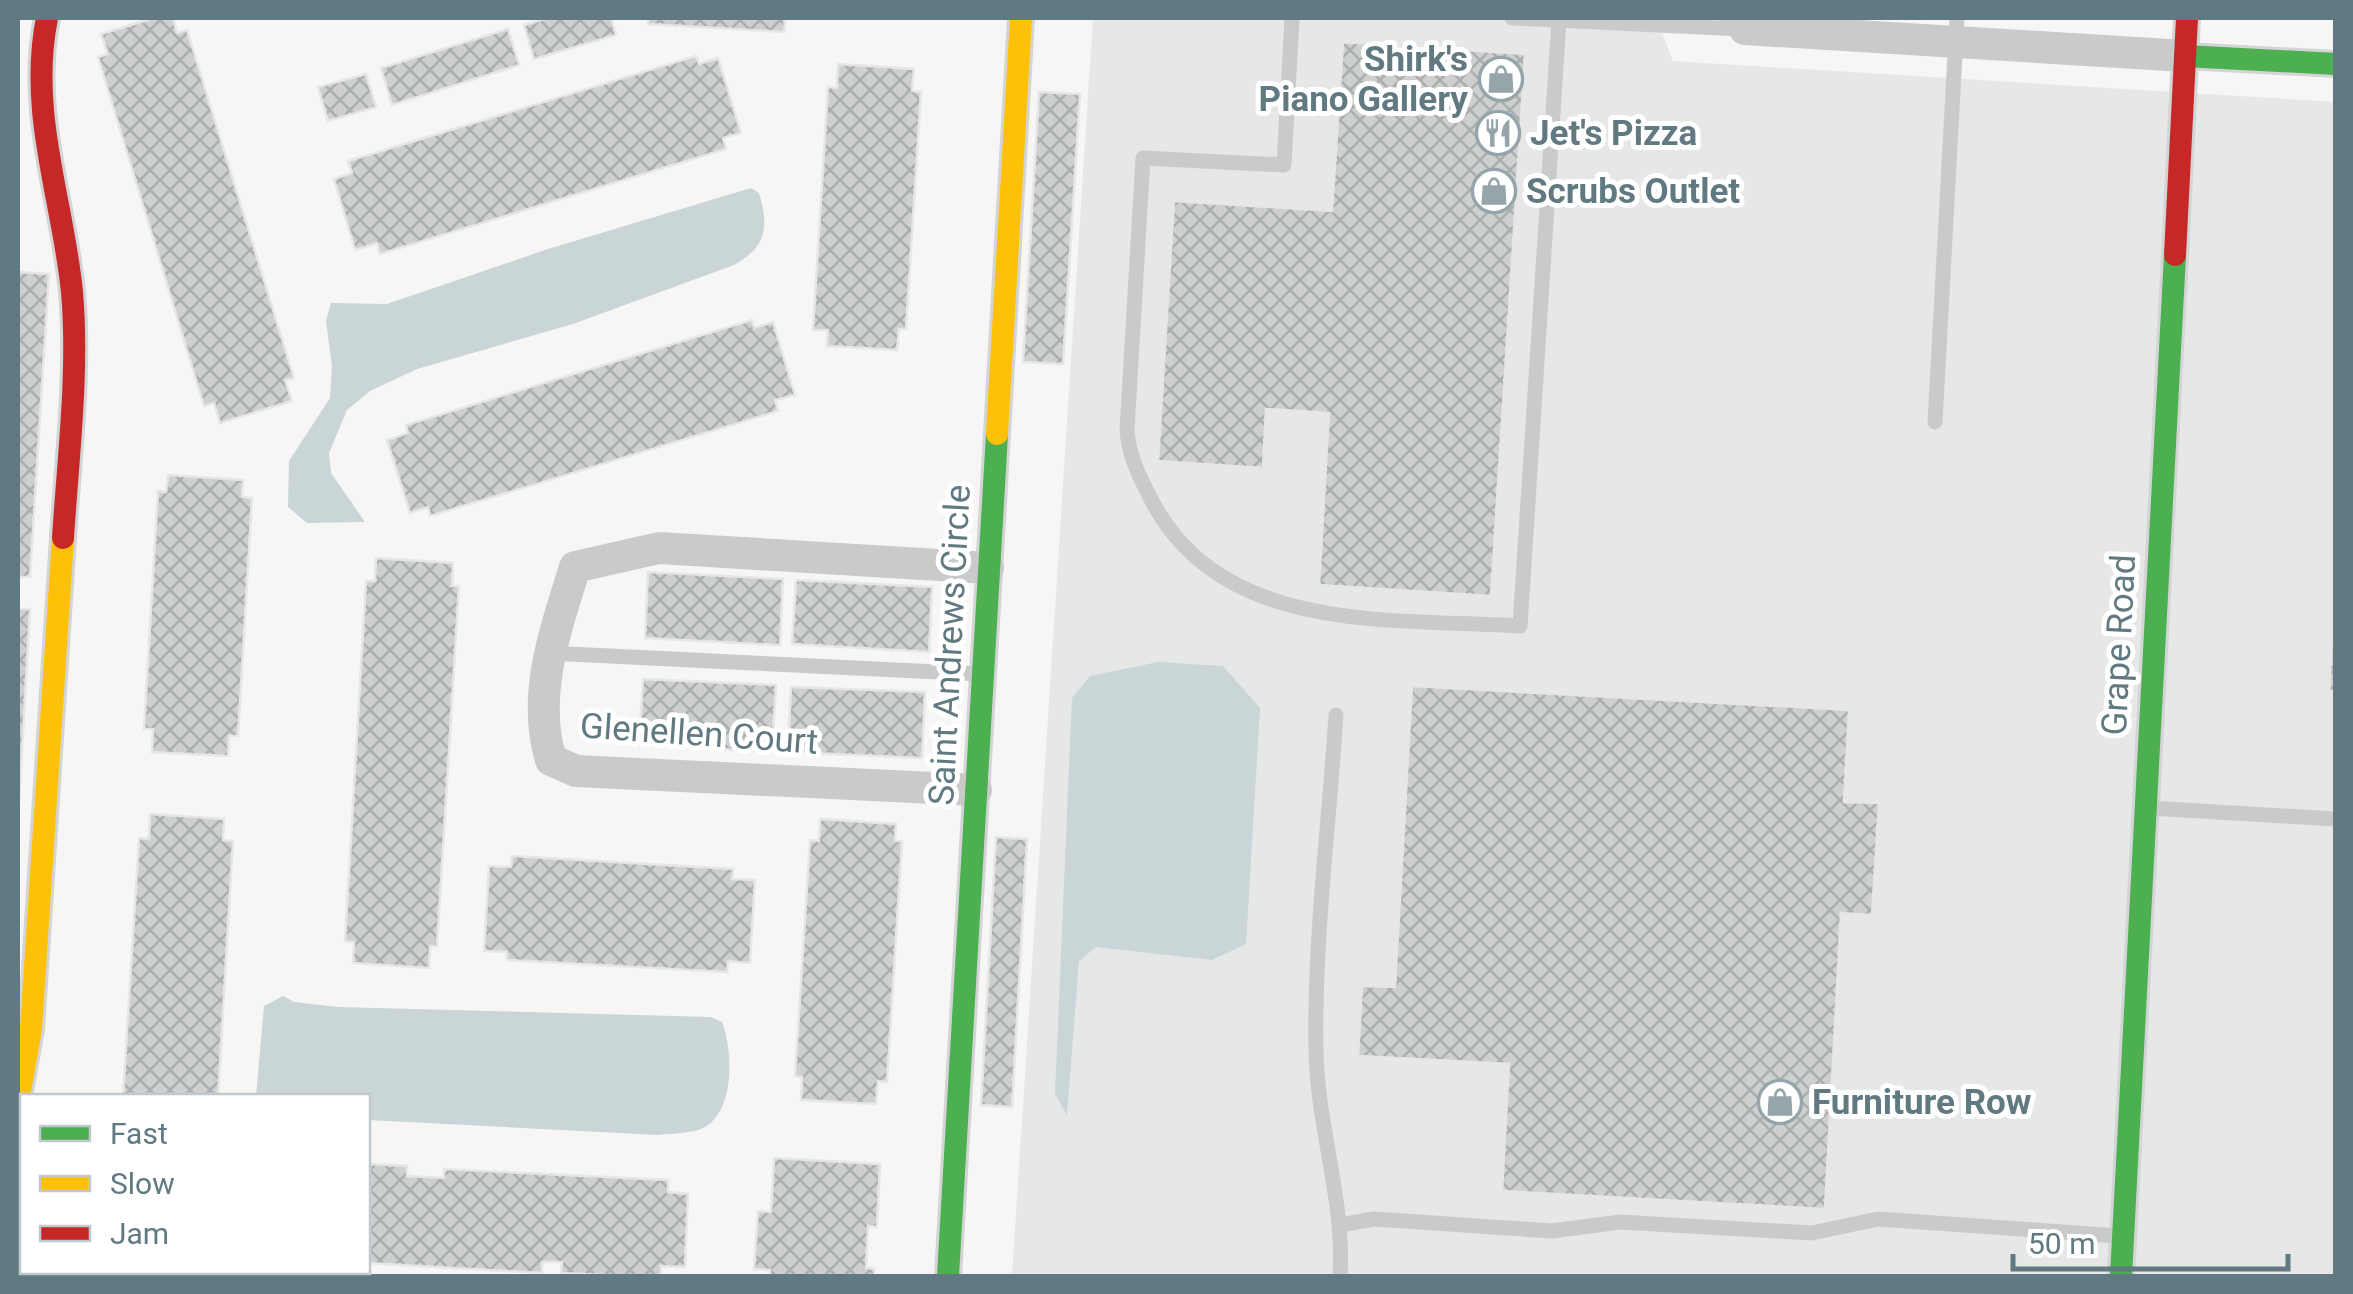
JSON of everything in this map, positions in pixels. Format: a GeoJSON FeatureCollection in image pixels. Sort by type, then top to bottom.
{"type":"FeatureCollection","features":[{"type":"Feature","properties":{"kind":"street"},"geometry":{"type":"LineString","coordinates":[[18,1102],[31,1030],[70,426],[72,292],[48,170],[41,48],[47,18]]}},
{"type":"Feature","properties":{"kind":"street","name":"Saint Andrews Circle"},"geometry":{"type":"LineString","coordinates":[[948,1276],[1021,18]]}},
{"type":"Feature","properties":{"kind":"street","name":"Grape Road"},"geometry":{"type":"LineString","coordinates":[[2121,1276],[2188,18]]}},
{"type":"Feature","properties":{"kind":"street"},"geometry":{"type":"LineString","coordinates":[[1741,23],[1956,29],[2185,56],[2336,64]]}},
{"type":"Feature","properties":{"kind":"street","name":"Glenellen Court"},"geometry":{"type":"LineString","coordinates":[[976,790],[576,771],[550,760],[543,734],[548,653],[576,567],[659,548],[988,568]]}},
{"type":"Feature","properties":{"kind":"lane"},"geometry":{"type":"LineString","coordinates":[[1292,18],[1284,164],[1143,158],[1128,430],[1138,474],[1168,530],[1184,550],[1206,568],[1292,609],[1520,626],[1560,20]]}},
{"type":"Feature","properties":{"kind":"lane"},"geometry":{"type":"LineString","coordinates":[[1512,18],[1741,23]]}},
{"type":"Feature","properties":{"kind":"lane"},"geometry":{"type":"LineString","coordinates":[[1935,422],[1956,29]]}},
{"type":"Feature","properties":{"kind":"lane"},"geometry":{"type":"LineString","coordinates":[[548,653],[983,674]]}},
{"type":"Feature","properties":{"kind":"lane"},"geometry":{"type":"LineString","coordinates":[[1336,715],[1316,1053],[1324,1138],[1340,1225],[1340,1276]]}},
{"type":"Feature","properties":{"kind":"lane"},"geometry":{"type":"LineString","coordinates":[[2146,808],[2336,819]]}},
{"type":"Feature","properties":{"kind":"lane"},"geometry":{"type":"LineString","coordinates":[[1340,1225],[1374,1219],[1552,1231],[1620,1222],[1812,1233],[1878,1219],[2123,1236]]}},
{"type":"Feature","properties":{"kind":"shaded area"},"geometry":{"type":"Polygon","coordinates":[[[1093,18],[1656,18],[1673,61],[2335,102],[2335,1276],[1012,1276],[1093,18]]]}},
{"type":"Feature","properties":{"kind":"shaded area"},"geometry":{"type":"Polygon","coordinates":[[[751,188],[759,193],[763,235],[753,251],[734,265],[573,324],[417,369],[370,391],[347,410],[329,453],[331,473],[365,522],[307,523],[288,507],[289,461],[330,398],[332,366],[326,321],[331,303],[387,304],[548,249],[751,188]]]}},
{"type":"Feature","properties":{"kind":"shaded area"},"geometry":{"type":"Polygon","coordinates":[[[1158,662],[1223,666],[1260,708],[1246,944],[1212,960],[1096,947],[1079,961],[1067,1115],[1055,1094],[1072,698],[1090,676],[1158,662]]]}},
{"type":"Feature","properties":{"kind":"shaded area"},"geometry":{"type":"Polygon","coordinates":[[[283,996],[294,1002],[338,1007],[711,1017],[722,1022],[726,1034],[729,1079],[715,1119],[689,1132],[658,1135],[370,1120],[370,1094],[256,1094],[264,1006],[283,996]]]}},
{"type":"Feature","properties":{"kind":"building"},"geometry":{"type":"Polygon","coordinates":[[[154,18],[173,18],[177,33],[187,30],[294,378],[285,380],[292,401],[220,423],[214,403],[204,406],[98,57],[108,54],[101,34],[154,18]]]}},
{"type":"Feature","properties":{"kind":"building"},"geometry":{"type":"Polygon","coordinates":[[[548,18],[611,18],[616,35],[534,59],[524,25],[548,18]]]}},
{"type":"Feature","properties":{"kind":"building"},"geometry":{"type":"Polygon","coordinates":[[[648,18],[785,18],[784,32],[648,24],[648,18]]]}},
{"type":"Feature","properties":{"kind":"building"},"geometry":{"type":"Polygon","coordinates":[[[508,29],[519,65],[392,105],[381,68],[508,29]]]}},
{"type":"Feature","properties":{"kind":"building"},"geometry":{"type":"Polygon","coordinates":[[[1343,42],[1525,54],[1491,596],[1319,585],[1329,413],[1266,409],[1263,468],[1158,461],[1174,201],[1332,211],[1343,42]]]}},
{"type":"Feature","properties":{"kind":"building"},"geometry":{"type":"Polygon","coordinates":[[[696,56],[699,64],[718,58],[741,133],[723,138],[726,149],[380,254],[377,243],[355,250],[334,179],[352,173],[348,161],[696,56]]]}},
{"type":"Feature","properties":{"kind":"building"},"geometry":{"type":"Polygon","coordinates":[[[838,64],[914,69],[912,91],[921,92],[906,329],[899,329],[897,350],[827,346],[828,330],[813,330],[828,87],[837,88],[838,64]]]}},
{"type":"Feature","properties":{"kind":"building"},"geometry":{"type":"Polygon","coordinates":[[[366,74],[376,107],[328,121],[318,87],[366,74]]]}},
{"type":"Feature","properties":{"kind":"building"},"geometry":{"type":"Polygon","coordinates":[[[1039,92],[1080,94],[1063,364],[1023,362],[1039,92]]]}},
{"type":"Feature","properties":{"kind":"building"},"geometry":{"type":"Polygon","coordinates":[[[18,272],[49,274],[30,577],[18,577],[18,272]]]}},
{"type":"Feature","properties":{"kind":"building"},"geometry":{"type":"Polygon","coordinates":[[[752,320],[754,328],[773,322],[795,395],[775,400],[778,411],[430,516],[428,507],[410,513],[387,440],[408,433],[406,425],[752,320]]]}},
{"type":"Feature","properties":{"kind":"building"},"geometry":{"type":"Polygon","coordinates":[[[168,475],[243,480],[242,497],[252,498],[238,736],[229,736],[228,756],[152,752],[153,729],[144,729],[158,491],[166,492],[168,475]]]}},
{"type":"Feature","properties":{"kind":"building"},"geometry":{"type":"Polygon","coordinates":[[[376,558],[453,563],[452,586],[459,586],[437,946],[430,946],[429,968],[353,963],[354,942],[345,941],[366,581],[375,581],[376,558]]]}},
{"type":"Feature","properties":{"kind":"building"},"geometry":{"type":"Polygon","coordinates":[[[648,572],[783,579],[780,645],[645,638],[648,572]]]}},
{"type":"Feature","properties":{"kind":"building"},"geometry":{"type":"Polygon","coordinates":[[[2336,574],[2336,691],[2329,691],[2336,574]]]}},
{"type":"Feature","properties":{"kind":"building"},"geometry":{"type":"Polygon","coordinates":[[[796,580],[932,587],[929,652],[792,644],[796,580]]]}},
{"type":"Feature","properties":{"kind":"building"},"geometry":{"type":"Polygon","coordinates":[[[18,609],[30,609],[18,821],[18,609]]]}},
{"type":"Feature","properties":{"kind":"building"},"geometry":{"type":"Polygon","coordinates":[[[643,679],[776,685],[772,752],[639,744],[643,679]]]}},
{"type":"Feature","properties":{"kind":"building"},"geometry":{"type":"Polygon","coordinates":[[[1412,686],[1849,710],[1844,802],[1879,803],[1872,915],[1841,913],[1825,1209],[1502,1191],[1509,1064],[1358,1056],[1362,986],[1395,987],[1412,686]]]}},
{"type":"Feature","properties":{"kind":"building"},"geometry":{"type":"Polygon","coordinates":[[[791,687],[925,692],[922,758],[788,752],[791,687]]]}},
{"type":"Feature","properties":{"kind":"building"},"geometry":{"type":"Polygon","coordinates":[[[150,814],[224,819],[223,840],[233,841],[218,1094],[123,1094],[139,838],[149,839],[150,814]]]}},
{"type":"Feature","properties":{"kind":"building"},"geometry":{"type":"Polygon","coordinates":[[[820,819],[896,824],[895,841],[902,841],[887,1082],[878,1081],[876,1104],[801,1100],[802,1077],[795,1076],[810,840],[819,841],[820,819]]]}},
{"type":"Feature","properties":{"kind":"building"},"geometry":{"type":"Polygon","coordinates":[[[996,837],[1027,839],[1012,1107],[981,1105],[996,837]]]}},
{"type":"Feature","properties":{"kind":"building"},"geometry":{"type":"Polygon","coordinates":[[[512,856],[733,869],[732,879],[755,880],[750,963],[728,961],[727,972],[507,960],[507,952],[484,951],[489,866],[511,867],[512,856]]]}},
{"type":"Feature","properties":{"kind":"building"},"geometry":{"type":"Polygon","coordinates":[[[774,1158],[880,1164],[877,1227],[868,1226],[866,1268],[874,1269],[874,1276],[770,1276],[770,1270],[754,1269],[758,1211],[771,1212],[774,1158]]]}},
{"type":"Feature","properties":{"kind":"building"},"geometry":{"type":"Polygon","coordinates":[[[370,1164],[407,1166],[407,1176],[444,1178],[444,1169],[668,1180],[668,1192],[688,1194],[685,1267],[661,1266],[661,1276],[623,1276],[561,1273],[562,1262],[542,1262],[542,1273],[370,1263],[370,1164]]]}},
{"type":"Feature","properties":{"kind":"traffic: fast"},"geometry":{"type":"LineString","coordinates":[[2185,56],[2336,64]]}},
{"type":"Feature","properties":{"kind":"traffic: fast"},"geometry":{"type":"LineString","coordinates":[[2121,1276],[2175,255]]}},
{"type":"Feature","properties":{"kind":"traffic: fast"},"geometry":{"type":"LineString","coordinates":[[948,1276],[997,434]]}},
{"type":"Feature","properties":{"kind":"traffic: slow"},"geometry":{"type":"LineString","coordinates":[[997,434],[1021,18]]}},
{"type":"Feature","properties":{"kind":"traffic: slow"},"geometry":{"type":"LineString","coordinates":[[18,1102],[31,1029],[63,538]]}},
{"type":"Feature","properties":{"kind":"traffic: jam"},"geometry":{"type":"LineString","coordinates":[[47,18],[42,53],[44,122],[68,258],[74,322],[63,538]]}},
{"type":"Feature","properties":{"kind":"traffic: jam"},"geometry":{"type":"LineString","coordinates":[[2175,255],[2187,18]]}},
{"type":"Feature","properties":{"kind":"place","name":"Shirk's Piano Gallery"},"geometry":{"type":"Point","coordinates":[1501,79]}},
{"type":"Feature","properties":{"kind":"place","name":"Jet's Pizza"},"geometry":{"type":"Point","coordinates":[1498,133]}},
{"type":"Feature","properties":{"kind":"place","name":"Scrubs Outlet"},"geometry":{"type":"Point","coordinates":[1494,191]}},
{"type":"Feature","properties":{"kind":"place","name":"Furniture Row"},"geometry":{"type":"Point","coordinates":[1780,1102]}}]}
